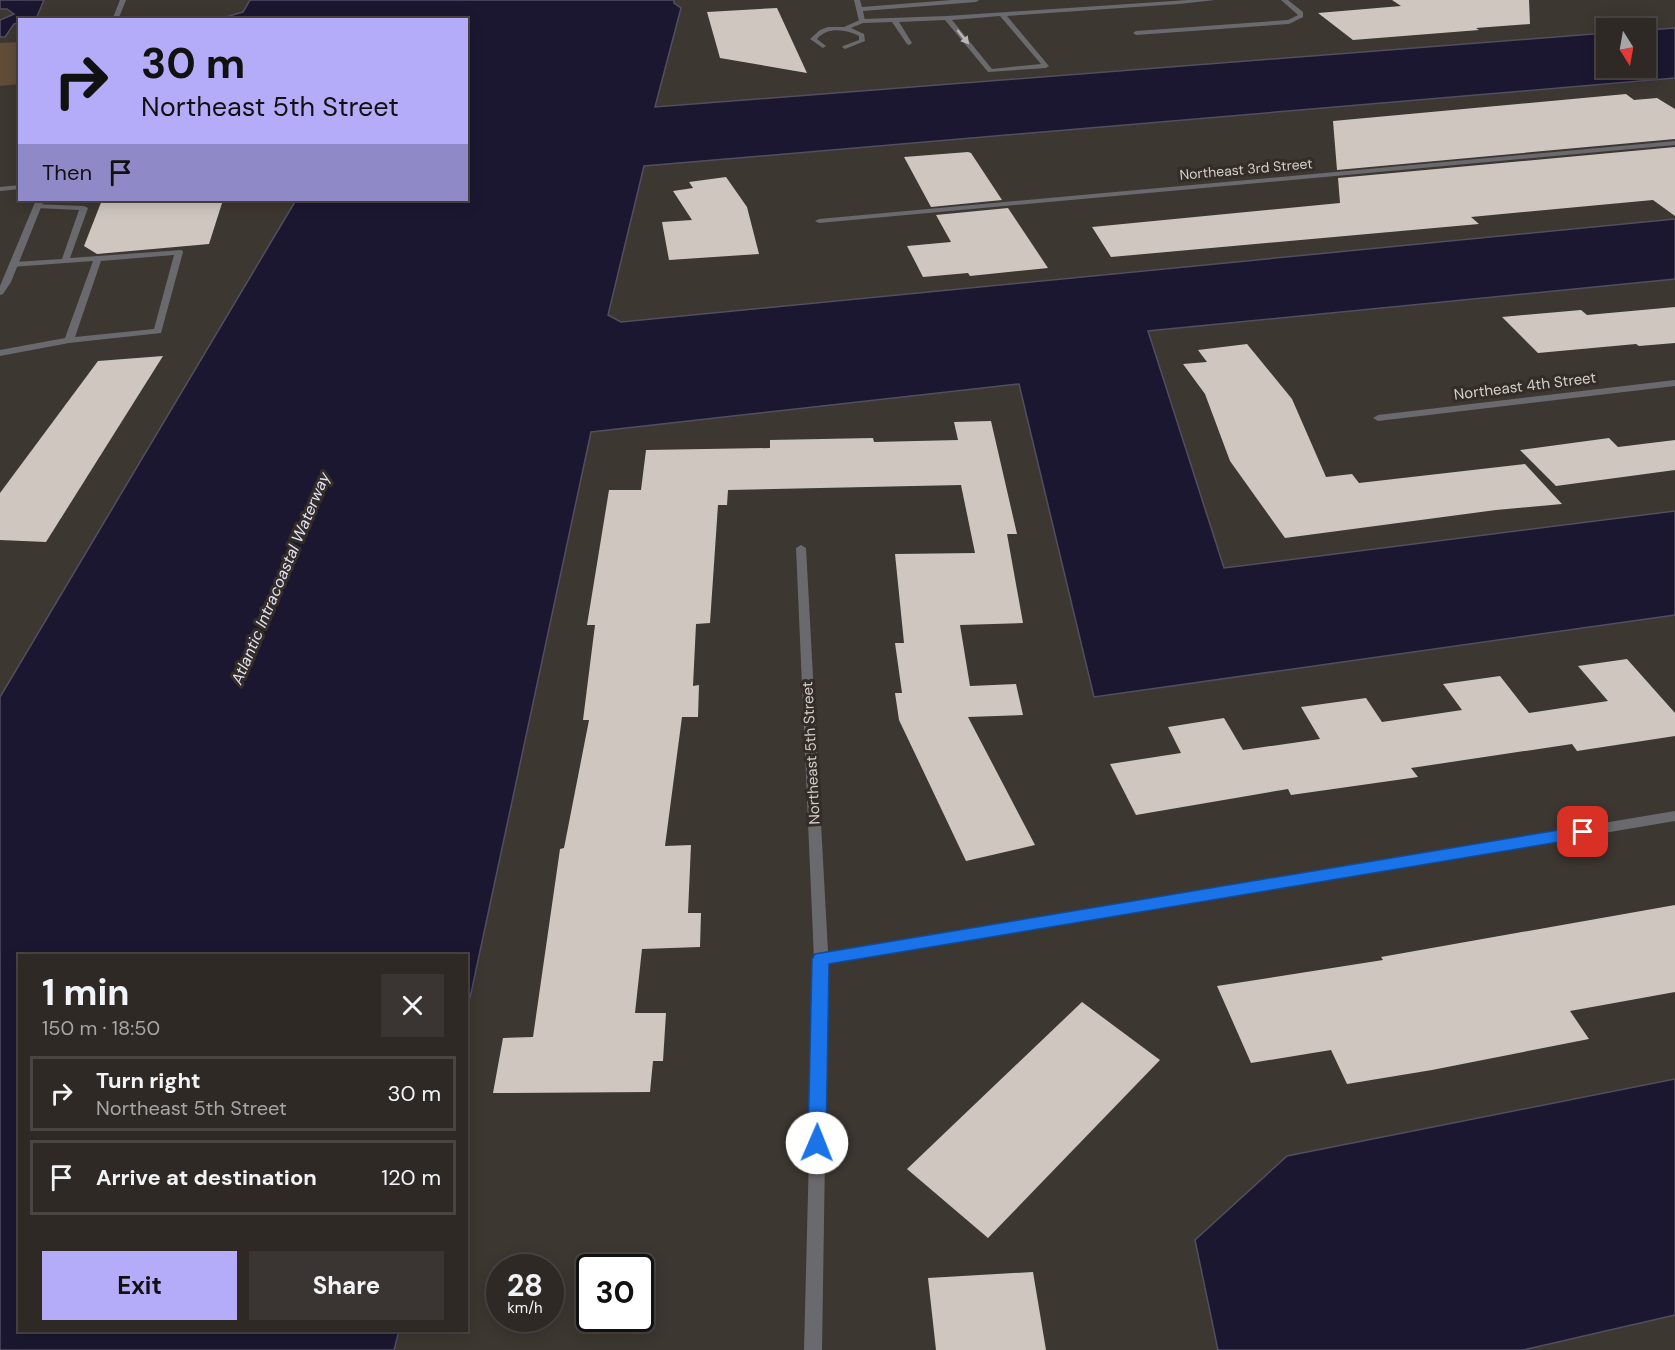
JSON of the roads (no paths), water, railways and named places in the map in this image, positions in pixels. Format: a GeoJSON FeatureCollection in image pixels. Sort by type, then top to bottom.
{"type":"FeatureCollection","features":[{"type":"Feature","properties":{"kind":"street"},"geometry":{"type":"LineString","coordinates":[[116,18],[123,0]]}},
{"type":"Feature","properties":{"kind":"street"},"geometry":{"type":"LineString","coordinates":[[857,0],[862,21]]}},
{"type":"Feature","properties":{"kind":"street"},"geometry":{"type":"LineString","coordinates":[[860,9],[976,0]]}},
{"type":"Feature","properties":{"kind":"street"},"geometry":{"type":"LineString","coordinates":[[846,29],[862,21],[947,18],[1212,0]]}},
{"type":"Feature","properties":{"kind":"street"},"geometry":{"type":"LineString","coordinates":[[1136,33],[1289,22],[1301,16],[1301,13],[1284,0]]}},
{"type":"Feature","properties":{"kind":"street"},"geometry":{"type":"LineString","coordinates":[[947,18],[990,71],[1046,66],[1002,14]]}},
{"type":"Feature","properties":{"kind":"street"},"geometry":{"type":"LineString","coordinates":[[895,21],[909,43]]}},
{"type":"Feature","properties":{"kind":"street"},"geometry":{"type":"LineString","coordinates":[[823,46],[813,39],[816,33],[846,29],[858,32],[864,38],[858,44],[845,47]]}},
{"type":"Feature","properties":{"kind":"street","name":"Northeast 3rd Street"},"geometry":{"type":"LineString","coordinates":[[819,221],[1675,143]]}},
{"type":"Feature","properties":{"kind":"street"},"geometry":{"type":"LineString","coordinates":[[0,189],[18,187]]}},
{"type":"Feature","properties":{"kind":"street"},"geometry":{"type":"LineString","coordinates":[[0,292],[14,265],[39,203],[84,208],[65,261]]}},
{"type":"Feature","properties":{"kind":"street"},"geometry":{"type":"LineString","coordinates":[[0,353],[69,340],[158,331],[179,252],[14,265]]}},
{"type":"Feature","properties":{"kind":"street"},"geometry":{"type":"LineString","coordinates":[[69,340],[98,258]]}},
{"type":"Feature","properties":{"kind":"street","name":"Northeast 4th Street"},"geometry":{"type":"LineString","coordinates":[[1378,418],[1675,383]]}},
{"type":"Feature","properties":{"kind":"street","name":"Northeast 5th Street"},"geometry":{"type":"LineString","coordinates":[[801,548],[821,959],[813,1350]]}},
{"type":"Feature","properties":{"kind":"street"},"geometry":{"type":"LineString","coordinates":[[821,959],[1675,816]]}},
{"type":"Feature","properties":{"kind":"water"},"geometry":{"type":"Polygon","coordinates":[[[0,0],[44,0],[36,18],[18,18],[18,23],[14,24],[5,37],[0,37],[0,20],[14,14],[7,9],[0,9],[0,0]]]}},
{"type":"Feature","properties":{"kind":"water","name":"Atlantic Intracoastal Waterway"},"geometry":{"type":"Polygon","coordinates":[[[250,0],[674,0],[674,3],[681,8],[655,107],[1596,34],[1596,78],[1656,78],[1656,29],[1675,28],[1675,78],[644,166],[608,315],[621,322],[1675,219],[1675,279],[1148,331],[1224,568],[1675,511],[1675,615],[1094,697],[1019,384],[591,432],[468,1007],[468,954],[18,954],[18,1332],[399,1332],[394,1350],[0,1350],[0,697],[295,201],[468,201],[468,18],[222,18],[243,12],[250,0]]]}},
{"type":"Feature","properties":{"kind":"water"},"geometry":{"type":"Polygon","coordinates":[[[1675,1079],[1675,1315],[1523,1350],[1218,1350],[1195,1240],[1287,1156],[1675,1079]]]}}]}
